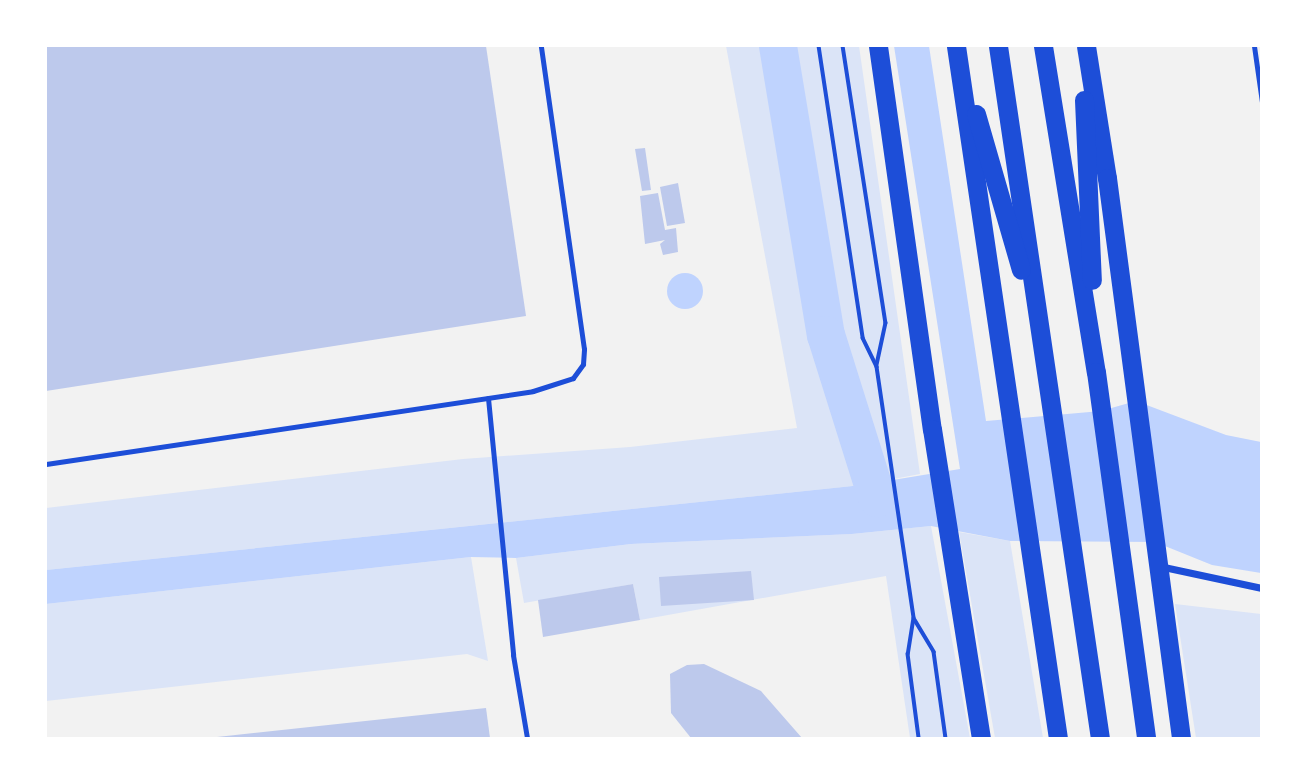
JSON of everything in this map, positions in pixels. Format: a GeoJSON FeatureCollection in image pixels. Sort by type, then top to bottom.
{"type":"FeatureCollection","features":[{"type":"Feature","properties":{"kind":"highway"},"geometry":{"type":"LineString","coordinates":[[878,46],[932,429],[981,738]]}},
{"type":"Feature","properties":{"kind":"highway"},"geometry":{"type":"LineString","coordinates":[[956,46],[1042,343]]}},
{"type":"Feature","properties":{"kind":"highway"},"geometry":{"type":"LineString","coordinates":[[956,46],[1058,738]]}},
{"type":"Feature","properties":{"kind":"highway"},"geometry":{"type":"LineString","coordinates":[[998,46],[1100,738]]}},
{"type":"Feature","properties":{"kind":"highway"},"geometry":{"type":"LineString","coordinates":[[1043,46],[1096,372],[1146,738]]}},
{"type":"Feature","properties":{"kind":"highway"},"geometry":{"type":"LineString","coordinates":[[1084,46],[1096,372]]}},
{"type":"Feature","properties":{"kind":"highway"},"geometry":{"type":"LineString","coordinates":[[1084,46],[1107,178],[1181,738]]}},
{"type":"Feature","properties":{"kind":"street"},"geometry":{"type":"LineString","coordinates":[[1158,566],[1262,588]]}},
{"type":"Feature","properties":{"kind":"lane"},"geometry":{"type":"LineString","coordinates":[[46,464],[488,398],[557,386],[573,377],[583,364],[584,349],[541,46]]}},
{"type":"Feature","properties":{"kind":"lane"},"geometry":{"type":"LineString","coordinates":[[1254,46],[1262,102]]}},
{"type":"Feature","properties":{"kind":"lane"},"geometry":{"type":"LineString","coordinates":[[488,398],[510,621],[527,738]]}},
{"type":"Feature","properties":{"kind":"path"},"geometry":{"type":"LineString","coordinates":[[819,46],[863,338],[877,367],[914,618],[908,654],[919,738]]}},
{"type":"Feature","properties":{"kind":"path"},"geometry":{"type":"LineString","coordinates":[[844,46],[886,323],[877,367]]}},
{"type":"Feature","properties":{"kind":"path"},"geometry":{"type":"LineString","coordinates":[[914,618],[934,652],[946,738]]}},
{"type":"Feature","properties":{"kind":"shaded area"},"geometry":{"type":"Polygon","coordinates":[[[726,46],[859,46],[920,474],[862,485],[46,570],[46,508],[463,459],[630,447],[797,428],[726,46]]]}},
{"type":"Feature","properties":{"kind":"shaded area"},"geometry":{"type":"Polygon","coordinates":[[[931,526],[970,738],[910,738],[886,576],[640,620],[633,584],[524,603],[516,558],[631,544],[852,534],[931,526]]]}},
{"type":"Feature","properties":{"kind":"shaded area"},"geometry":{"type":"Polygon","coordinates":[[[959,532],[1010,541],[1043,738],[995,738],[959,532]]]}},
{"type":"Feature","properties":{"kind":"shaded area"},"geometry":{"type":"Polygon","coordinates":[[[471,557],[488,661],[467,654],[46,701],[46,604],[471,557]]]}},
{"type":"Feature","properties":{"kind":"shaded area"},"geometry":{"type":"Polygon","coordinates":[[[1175,604],[1261,614],[1261,738],[1196,738],[1175,604]]]}},
{"type":"Feature","properties":{"kind":"water"},"geometry":{"type":"Polygon","coordinates":[[[894,46],[929,46],[986,421],[1101,411],[1136,401],[1226,435],[1261,442],[1261,573],[1212,565],[1155,542],[1010,541],[931,526],[852,534],[631,544],[516,558],[471,557],[46,604],[46,570],[862,485],[960,469],[894,46]]]}},
{"type":"Feature","properties":{"kind":"water"},"geometry":{"type":"Polygon","coordinates":[[[685,273],[697,279],[703,291],[697,303],[685,309],[673,303],[667,291],[673,279],[685,273]]]}},
{"type":"Feature","properties":{"kind":"building"},"geometry":{"type":"Polygon","coordinates":[[[46,46],[486,46],[526,316],[46,391],[46,46]]]}},
{"type":"Feature","properties":{"kind":"building"},"geometry":{"type":"Polygon","coordinates":[[[645,148],[651,190],[642,191],[635,149],[645,148]]]}},
{"type":"Feature","properties":{"kind":"building"},"geometry":{"type":"Polygon","coordinates":[[[678,183],[685,223],[667,226],[660,187],[678,183]]]}},
{"type":"Feature","properties":{"kind":"building"},"geometry":{"type":"Polygon","coordinates":[[[658,193],[665,230],[676,228],[678,252],[663,255],[660,244],[665,240],[645,244],[640,196],[658,193]]]}},
{"type":"Feature","properties":{"kind":"building"},"geometry":{"type":"Polygon","coordinates":[[[751,571],[754,600],[661,606],[659,577],[751,571]]]}},
{"type":"Feature","properties":{"kind":"building"},"geometry":{"type":"Polygon","coordinates":[[[633,584],[640,620],[543,637],[538,600],[633,584]]]}},
{"type":"Feature","properties":{"kind":"building"},"geometry":{"type":"Polygon","coordinates":[[[704,664],[761,691],[802,738],[691,738],[671,713],[670,674],[687,665],[704,664]]]}},
{"type":"Feature","properties":{"kind":"building"},"geometry":{"type":"Polygon","coordinates":[[[486,708],[490,738],[217,738],[217,737],[486,708]]]}},
{"type":"Feature","properties":{"kind":"waterway"},"geometry":{"type":"LineString","coordinates":[[778,46],[826,335],[877,498]]}}]}
